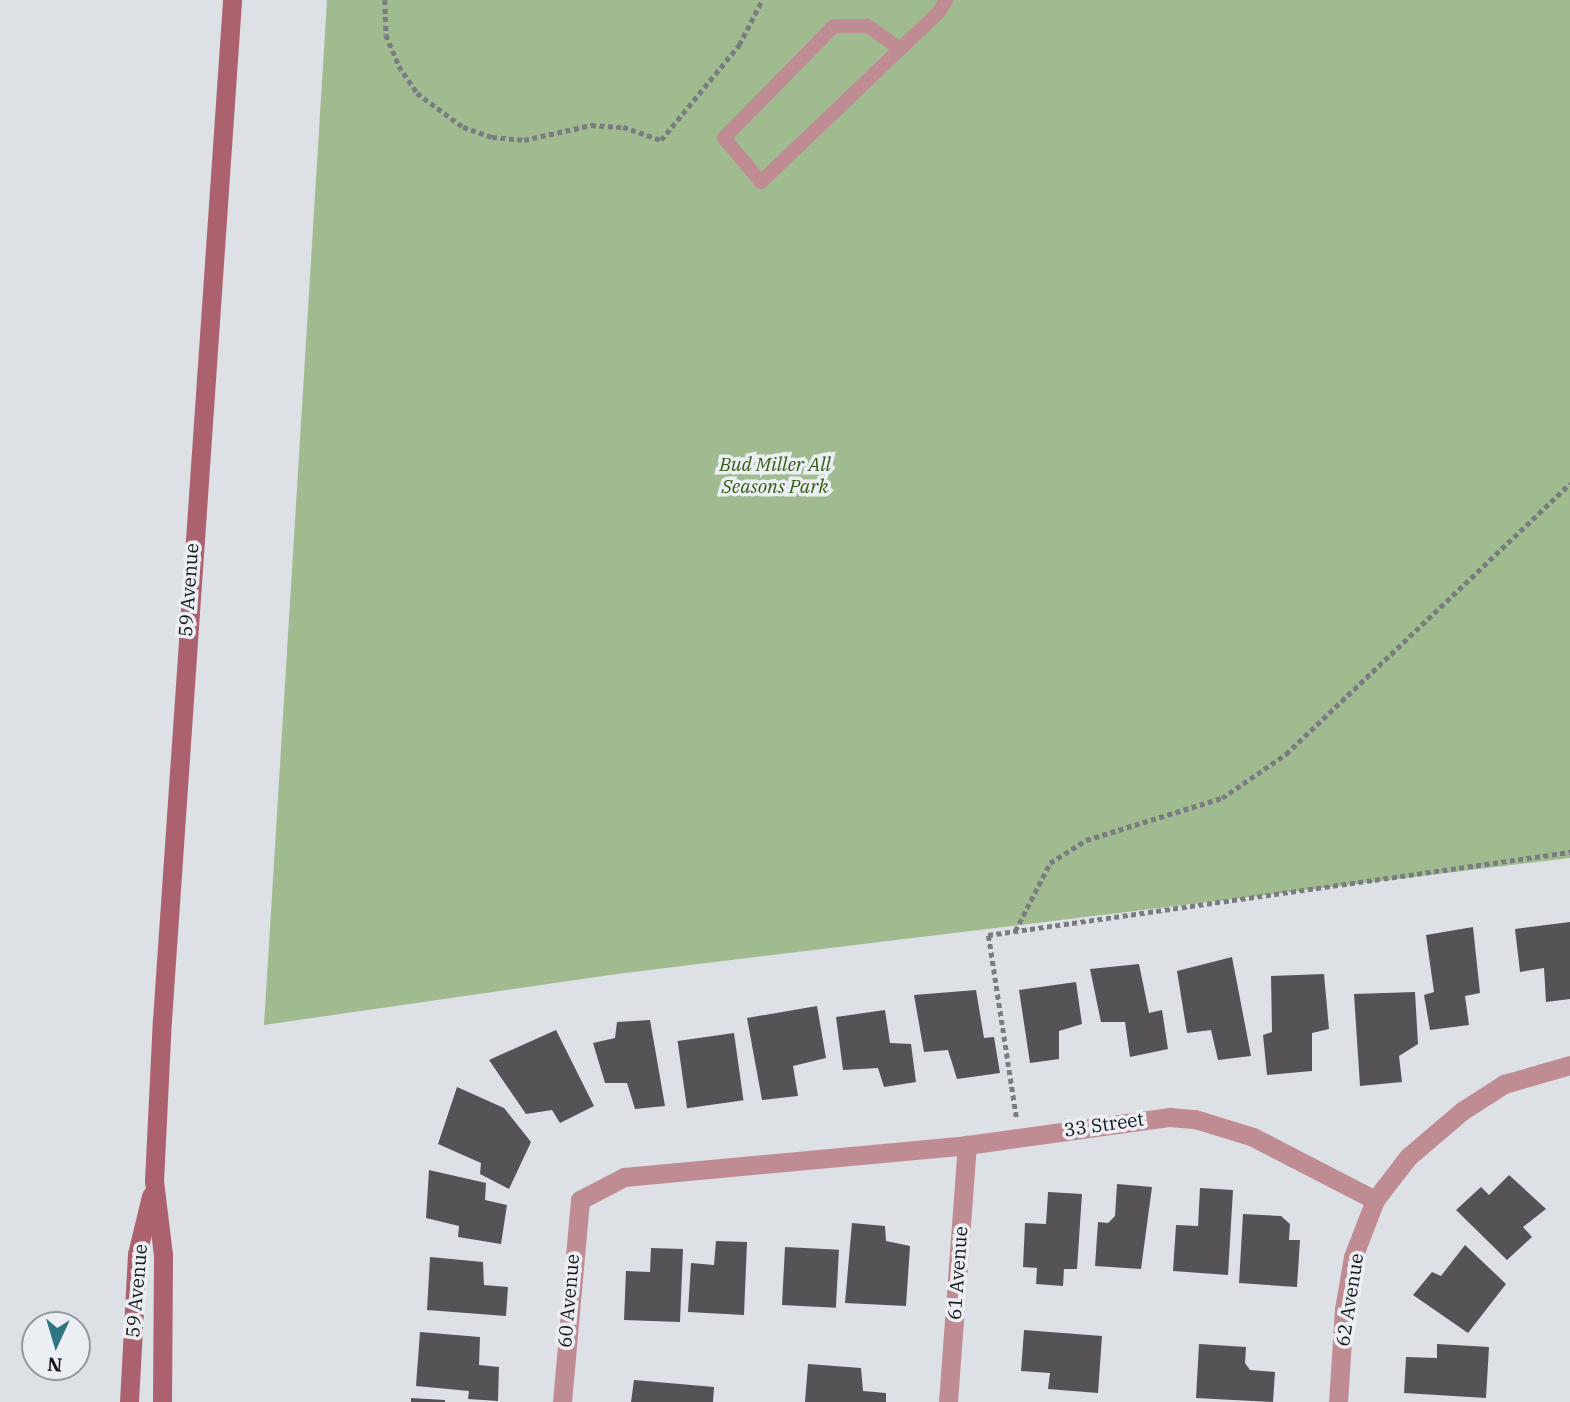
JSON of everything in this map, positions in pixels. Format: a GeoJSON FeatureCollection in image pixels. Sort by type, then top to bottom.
{"type":"FeatureCollection","features":[{"type":"Feature","properties":{"kind":"main road","name":"59 Avenue"},"geometry":{"type":"LineString","coordinates":[[162,1402],[163,1255],[155,1181],[175,784],[232,0]]}},
{"type":"Feature","properties":{"kind":"main road","name":"59 Avenue"},"geometry":{"type":"LineString","coordinates":[[129,1402],[137,1254],[155,1181]]}},
{"type":"Feature","properties":{"kind":"street"},"geometry":{"type":"LineString","coordinates":[[1376,1200],[1408,1157],[1462,1111],[1504,1084],[1570,1065]]}},
{"type":"Feature","properties":{"kind":"street","name":"33 Street"},"geometry":{"type":"LineString","coordinates":[[580,1200],[624,1177],[967,1145],[1142,1118],[1195,1119],[1253,1137],[1376,1200]]}},
{"type":"Feature","properties":{"kind":"street","name":"61 Avenue"},"geometry":{"type":"LineString","coordinates":[[948,1402],[967,1145]]}},
{"type":"Feature","properties":{"kind":"street","name":"60 Avenue"},"geometry":{"type":"LineString","coordinates":[[562,1402],[580,1200]]}},
{"type":"Feature","properties":{"kind":"street","name":"62 Avenue"},"geometry":{"type":"LineString","coordinates":[[1338,1402],[1353,1257],[1376,1200]]}},
{"type":"Feature","properties":{"kind":"lane"},"geometry":{"type":"LineString","coordinates":[[899,48],[867,26],[834,26],[724,138],[761,182],[899,48],[946,0]]}},
{"type":"Feature","properties":{"kind":"path"},"geometry":{"type":"LineString","coordinates":[[385,0],[386,35],[399,66],[417,93],[463,127],[492,137],[524,140],[591,125],[623,127],[661,140],[739,45],[762,0]]}},
{"type":"Feature","properties":{"kind":"path"},"geometry":{"type":"LineString","coordinates":[[1014,931],[1050,863],[1086,840],[1222,798],[1268,768],[1340,706],[1570,484]]}},
{"type":"Feature","properties":{"kind":"path"},"geometry":{"type":"LineString","coordinates":[[1013,1103],[988,935],[1570,852]]}},
{"type":"Feature","properties":{"kind":"green space","name":"Bud Miller All Seasons Park"},"geometry":{"type":"Polygon","coordinates":[[[327,0],[1570,0],[1570,858],[617,974],[264,1025],[327,0]]]}},
{"type":"Feature","properties":{"kind":"building"},"geometry":{"type":"Polygon","coordinates":[[[1570,922],[1570,999],[1546,1002],[1544,968],[1520,972],[1515,929],[1570,922]]]}},
{"type":"Feature","properties":{"kind":"building"},"geometry":{"type":"Polygon","coordinates":[[[1473,927],[1480,993],[1465,996],[1469,1025],[1430,1030],[1424,995],[1434,992],[1426,935],[1473,927]]]}},
{"type":"Feature","properties":{"kind":"building"},"geometry":{"type":"Polygon","coordinates":[[[1232,957],[1251,1056],[1218,1060],[1211,1030],[1187,1033],[1177,971],[1232,957]]]}},
{"type":"Feature","properties":{"kind":"building"},"geometry":{"type":"Polygon","coordinates":[[[1139,964],[1149,1013],[1162,1010],[1168,1049],[1130,1057],[1125,1022],[1101,1022],[1090,969],[1139,964]]]}},
{"type":"Feature","properties":{"kind":"building"},"geometry":{"type":"Polygon","coordinates":[[[1324,974],[1329,1029],[1312,1033],[1312,1071],[1267,1075],[1263,1035],[1272,1032],[1271,976],[1324,974]]]}},
{"type":"Feature","properties":{"kind":"building"},"geometry":{"type":"Polygon","coordinates":[[[1076,982],[1082,1024],[1059,1031],[1059,1059],[1030,1063],[1019,990],[1076,982]]]}},
{"type":"Feature","properties":{"kind":"building"},"geometry":{"type":"Polygon","coordinates":[[[976,990],[984,1038],[994,1037],[1000,1073],[957,1079],[948,1050],[924,1052],[914,995],[976,990]]]}},
{"type":"Feature","properties":{"kind":"building"},"geometry":{"type":"Polygon","coordinates":[[[1415,992],[1418,1044],[1399,1056],[1402,1082],[1360,1086],[1354,994],[1415,992]]]}},
{"type":"Feature","properties":{"kind":"building"},"geometry":{"type":"Polygon","coordinates":[[[817,1006],[826,1058],[793,1066],[798,1096],[762,1100],[747,1018],[817,1006]]]}},
{"type":"Feature","properties":{"kind":"building"},"geometry":{"type":"Polygon","coordinates":[[[885,1010],[890,1043],[911,1044],[916,1082],[884,1087],[878,1068],[843,1070],[836,1017],[885,1010]]]}},
{"type":"Feature","properties":{"kind":"building"},"geometry":{"type":"Polygon","coordinates":[[[650,1020],[665,1106],[635,1109],[627,1083],[605,1083],[593,1043],[615,1038],[617,1022],[650,1020]]]}},
{"type":"Feature","properties":{"kind":"building"},"geometry":{"type":"Polygon","coordinates":[[[556,1030],[594,1106],[560,1123],[552,1110],[526,1114],[489,1060],[556,1030]]]}},
{"type":"Feature","properties":{"kind":"building"},"geometry":{"type":"Polygon","coordinates":[[[734,1033],[743,1100],[687,1108],[678,1041],[734,1033]]]}},
{"type":"Feature","properties":{"kind":"building"},"geometry":{"type":"Polygon","coordinates":[[[457,1087],[504,1108],[531,1142],[509,1189],[480,1174],[481,1163],[438,1144],[457,1087]]]}},
{"type":"Feature","properties":{"kind":"building"},"geometry":{"type":"Polygon","coordinates":[[[429,1170],[486,1183],[485,1200],[507,1205],[501,1244],[458,1237],[459,1226],[426,1218],[429,1170]]]}},
{"type":"Feature","properties":{"kind":"building"},"geometry":{"type":"Polygon","coordinates":[[[1509,1175],[1546,1209],[1523,1227],[1532,1237],[1507,1260],[1456,1210],[1481,1187],[1489,1195],[1509,1175]]]}},
{"type":"Feature","properties":{"kind":"building"},"geometry":{"type":"Polygon","coordinates":[[[1117,1184],[1152,1187],[1141,1269],[1095,1266],[1098,1222],[1108,1223],[1115,1216],[1117,1184]]]}},
{"type":"Feature","properties":{"kind":"building"},"geometry":{"type":"Polygon","coordinates":[[[1200,1188],[1233,1190],[1228,1275],[1173,1271],[1176,1225],[1198,1226],[1200,1188]]]}},
{"type":"Feature","properties":{"kind":"building"},"geometry":{"type":"Polygon","coordinates":[[[1048,1192],[1082,1194],[1077,1269],[1064,1269],[1063,1286],[1036,1284],[1037,1268],[1023,1267],[1025,1223],[1046,1224],[1048,1192]]]}},
{"type":"Feature","properties":{"kind":"building"},"geometry":{"type":"Polygon","coordinates":[[[1243,1214],[1281,1216],[1290,1224],[1289,1240],[1300,1240],[1297,1287],[1239,1283],[1243,1214]]]}},
{"type":"Feature","properties":{"kind":"building"},"geometry":{"type":"Polygon","coordinates":[[[852,1223],[885,1226],[886,1241],[910,1246],[906,1306],[845,1303],[852,1223]]]}},
{"type":"Feature","properties":{"kind":"building"},"geometry":{"type":"Polygon","coordinates":[[[716,1241],[747,1242],[744,1315],[688,1312],[691,1263],[714,1265],[716,1241]]]}},
{"type":"Feature","properties":{"kind":"building"},"geometry":{"type":"Polygon","coordinates":[[[1465,1245],[1506,1284],[1468,1333],[1413,1295],[1432,1272],[1441,1276],[1465,1245]]]}},
{"type":"Feature","properties":{"kind":"building"},"geometry":{"type":"Polygon","coordinates":[[[785,1247],[839,1250],[836,1308],[782,1305],[785,1247]]]}},
{"type":"Feature","properties":{"kind":"building"},"geometry":{"type":"Polygon","coordinates":[[[651,1248],[683,1249],[680,1322],[624,1320],[626,1271],[650,1272],[651,1248]]]}},
{"type":"Feature","properties":{"kind":"building"},"geometry":{"type":"Polygon","coordinates":[[[430,1257],[483,1262],[484,1285],[508,1287],[506,1316],[427,1310],[430,1257]]]}},
{"type":"Feature","properties":{"kind":"building"},"geometry":{"type":"Polygon","coordinates":[[[1024,1330],[1102,1336],[1098,1393],[1048,1389],[1050,1373],[1021,1371],[1024,1330]]]}},
{"type":"Feature","properties":{"kind":"building"},"geometry":{"type":"Polygon","coordinates":[[[420,1332],[480,1337],[479,1365],[499,1367],[498,1401],[468,1399],[469,1391],[416,1386],[420,1332]]]}},
{"type":"Feature","properties":{"kind":"building"},"geometry":{"type":"Polygon","coordinates":[[[1199,1344],[1246,1347],[1245,1363],[1250,1370],[1275,1372],[1273,1402],[1196,1398],[1199,1344]]]}},
{"type":"Feature","properties":{"kind":"building"},"geometry":{"type":"Polygon","coordinates":[[[1437,1344],[1489,1347],[1486,1398],[1404,1393],[1406,1357],[1437,1358],[1437,1344]]]}},
{"type":"Feature","properties":{"kind":"building"},"geometry":{"type":"Polygon","coordinates":[[[808,1364],[861,1368],[863,1391],[886,1393],[886,1402],[805,1402],[808,1364]]]}},
{"type":"Feature","properties":{"kind":"building"},"geometry":{"type":"Polygon","coordinates":[[[634,1380],[714,1387],[713,1402],[631,1402],[634,1380]]]}},
{"type":"Feature","properties":{"kind":"building"},"geometry":{"type":"Polygon","coordinates":[[[411,1398],[445,1400],[445,1402],[411,1402],[411,1398]]]}}]}
